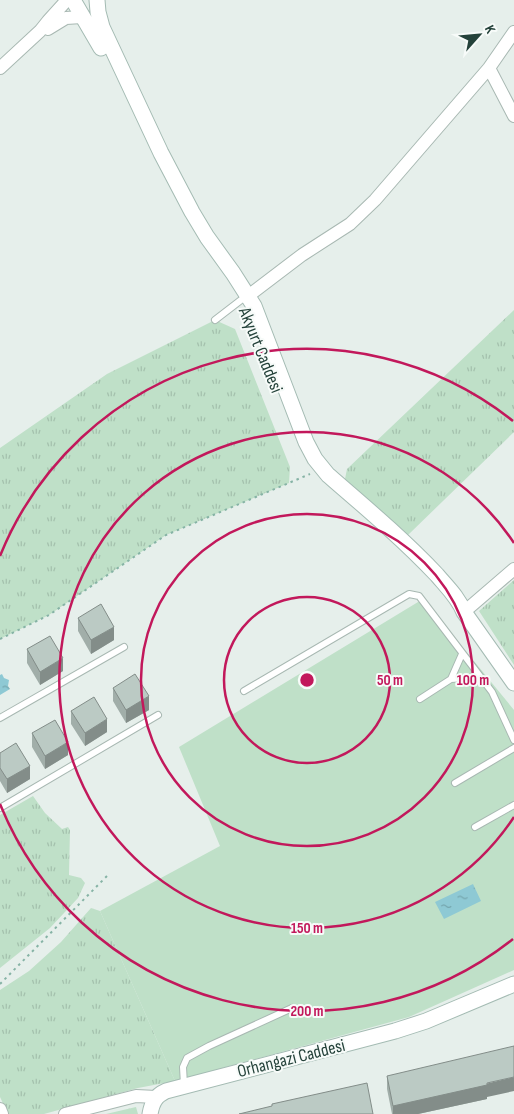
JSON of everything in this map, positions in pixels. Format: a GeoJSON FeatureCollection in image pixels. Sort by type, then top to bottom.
{"type":"FeatureCollection","features":[{"type":"Feature","properties":{"kind":"street"},"geometry":{"type":"LineString","coordinates":[[0,68],[40,31],[67,0]]}},
{"type":"Feature","properties":{"kind":"street","name":"Akyurt Caddesi"},"geometry":{"type":"LineString","coordinates":[[73,0],[96,39],[176,202],[198,239],[260,318],[306,442],[321,468],[421,558],[460,601],[464,612],[514,683]]}},
{"type":"Feature","properties":{"kind":"street"},"geometry":{"type":"LineString","coordinates":[[40,31],[48,29],[66,18],[92,18],[98,6]]}},
{"type":"Feature","properties":{"kind":"street","name":"Akyurt Caddesi"},"geometry":{"type":"LineString","coordinates":[[98,6],[102,28],[161,153],[192,212],[244,298],[292,430],[307,461],[315,472],[383,533],[456,608],[464,612]]}},
{"type":"Feature","properties":{"kind":"street"},"geometry":{"type":"LineString","coordinates":[[244,298],[302,255],[350,224],[376,200],[488,68],[514,32]]}},
{"type":"Feature","properties":{"kind":"street"},"geometry":{"type":"LineString","coordinates":[[488,68],[514,116]]}},
{"type":"Feature","properties":{"kind":"street"},"geometry":{"type":"LineString","coordinates":[[464,612],[514,570]]}},
{"type":"Feature","properties":{"kind":"street","name":"Orhangazi Caddesi"},"geometry":{"type":"LineString","coordinates":[[65,1114],[136,1096],[156,1096],[166,1090],[184,1085],[401,1029],[426,1021],[514,984]]}},
{"type":"Feature","properties":{"kind":"street"},"geometry":{"type":"LineString","coordinates":[[150,1114],[156,1096]]}},
{"type":"Feature","properties":{"kind":"street"},"geometry":{"type":"LineString","coordinates":[[0,1110],[2,1114]]}},
{"type":"Feature","properties":{"kind":"lane"},"geometry":{"type":"LineString","coordinates":[[215,320],[244,298]]}},
{"type":"Feature","properties":{"kind":"lane"},"geometry":{"type":"LineString","coordinates":[[244,691],[409,594],[419,596],[492,692],[514,740]]}},
{"type":"Feature","properties":{"kind":"lane"},"geometry":{"type":"LineString","coordinates":[[0,718],[124,648]]}},
{"type":"Feature","properties":{"kind":"lane"},"geometry":{"type":"LineString","coordinates":[[451,679],[462,654]]}},
{"type":"Feature","properties":{"kind":"lane"},"geometry":{"type":"LineString","coordinates":[[420,699],[451,679],[480,676]]}},
{"type":"Feature","properties":{"kind":"lane"},"geometry":{"type":"LineString","coordinates":[[0,808],[158,715]]}},
{"type":"Feature","properties":{"kind":"lane"},"geometry":{"type":"LineString","coordinates":[[455,783],[514,748]]}},
{"type":"Feature","properties":{"kind":"lane"},"geometry":{"type":"LineString","coordinates":[[475,827],[514,805]]}},
{"type":"Feature","properties":{"kind":"lane"},"geometry":{"type":"LineString","coordinates":[[184,1085],[183,1067],[186,1058],[292,1008]]}},
{"type":"Feature","properties":{"kind":"path"},"geometry":{"type":"LineString","coordinates":[[0,639],[49,615],[166,536],[315,472]]}},
{"type":"Feature","properties":{"kind":"path"},"geometry":{"type":"LineString","coordinates":[[0,984],[107,876]]}},
{"type":"Feature","properties":{"kind":"green space"},"geometry":{"type":"Polygon","coordinates":[[[514,310],[514,432],[408,535],[345,479],[347,469],[514,310]]]}},
{"type":"Feature","properties":{"kind":"green space"},"geometry":{"type":"Polygon","coordinates":[[[215,320],[235,329],[290,467],[289,483],[166,535],[49,615],[0,639],[0,448],[107,374],[215,320]]]}},
{"type":"Feature","properties":{"kind":"green space"},"geometry":{"type":"Polygon","coordinates":[[[514,580],[514,665],[479,611],[514,580]]]}},
{"type":"Feature","properties":{"kind":"green space"},"geometry":{"type":"Polygon","coordinates":[[[423,599],[514,710],[514,970],[409,1017],[175,1081],[100,911],[220,846],[179,747],[423,599]]]}},
{"type":"Feature","properties":{"kind":"green space"},"geometry":{"type":"Polygon","coordinates":[[[33,796],[45,813],[62,829],[68,827],[70,830],[69,875],[81,878],[85,883],[78,898],[50,928],[0,968],[0,815],[33,796]]]}},
{"type":"Feature","properties":{"kind":"green space"},"geometry":{"type":"Polygon","coordinates":[[[91,908],[100,911],[175,1081],[138,1088],[44,1114],[8,1114],[0,1097],[0,990],[29,971],[61,942],[91,908]]]}},
{"type":"Feature","properties":{"kind":"green space"},"geometry":{"type":"Polygon","coordinates":[[[136,1107],[138,1114],[106,1114],[136,1107]]]}},
{"type":"Feature","properties":{"kind":"water"},"geometry":{"type":"Polygon","coordinates":[[[2,674],[4,678],[9,680],[8,686],[10,689],[0,695],[0,675],[2,674]]]}},
{"type":"Feature","properties":{"kind":"water"},"geometry":{"type":"Polygon","coordinates":[[[473,884],[481,901],[444,919],[435,902],[473,884]]]}},
{"type":"Feature","properties":{"kind":"building"},"geometry":{"type":"Polygon","coordinates":[[[101,604],[114,627],[91,640],[78,618],[101,604]]]}},
{"type":"Feature","properties":{"kind":"building"},"geometry":{"type":"Polygon","coordinates":[[[50,636],[63,658],[40,672],[27,649],[50,636]]]}},
{"type":"Feature","properties":{"kind":"building"},"geometry":{"type":"Polygon","coordinates":[[[135,674],[149,696],[126,710],[113,688],[135,674]]]}},
{"type":"Feature","properties":{"kind":"building"},"geometry":{"type":"Polygon","coordinates":[[[94,697],[107,719],[85,733],[71,711],[94,697]]]}},
{"type":"Feature","properties":{"kind":"building"},"geometry":{"type":"Polygon","coordinates":[[[55,720],[68,742],[45,756],[32,733],[55,720]]]}},
{"type":"Feature","properties":{"kind":"building"},"geometry":{"type":"Polygon","coordinates":[[[16,743],[30,766],[7,779],[0,768],[0,753],[16,743]]]}},
{"type":"Feature","properties":{"kind":"building"},"geometry":{"type":"Polygon","coordinates":[[[514,1046],[514,1077],[393,1106],[387,1076],[514,1046]]]}},
{"type":"Feature","properties":{"kind":"building"},"geometry":{"type":"Polygon","coordinates":[[[367,1083],[373,1114],[239,1114],[272,1106],[272,1104],[367,1083]]]}}]}
